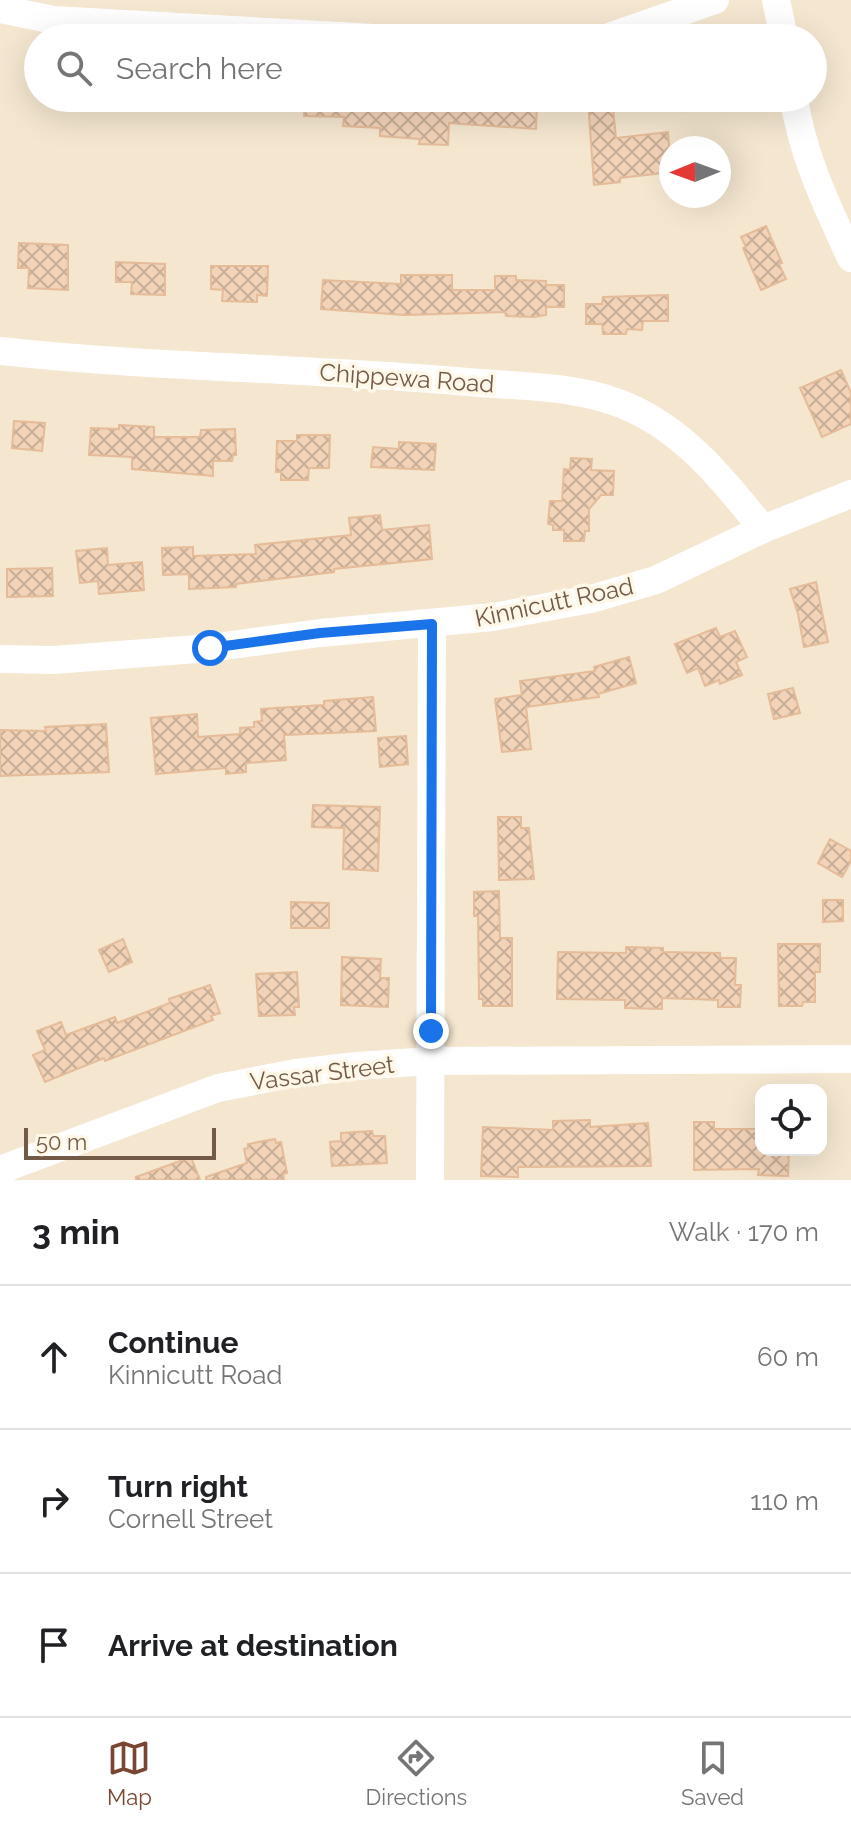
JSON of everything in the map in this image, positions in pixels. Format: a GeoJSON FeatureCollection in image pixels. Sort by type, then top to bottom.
{"type":"FeatureCollection","features":[{"type":"Feature","properties":{"kind":"street"},"geometry":{"type":"LineString","coordinates":[[646,24],[715,0]]}},
{"type":"Feature","properties":{"kind":"street"},"geometry":{"type":"LineString","coordinates":[[776,0],[781,24]]}},
{"type":"Feature","properties":{"kind":"street"},"geometry":{"type":"LineString","coordinates":[[0,9],[54,20],[125,24]]}},
{"type":"Feature","properties":{"kind":"street"},"geometry":{"type":"LineString","coordinates":[[796,112],[813,173],[851,258]]}},
{"type":"Feature","properties":{"kind":"street","name":"Chippewa Road"},"geometry":{"type":"LineString","coordinates":[[0,351],[395,375],[590,393],[632,408],[672,432],[716,471],[763,529]]}},
{"type":"Feature","properties":{"kind":"street","name":"Kinnicutt Road"},"geometry":{"type":"LineString","coordinates":[[0,659],[54,660],[196,649],[320,633],[493,617],[591,599],[656,580],[763,529],[851,494]]}},
{"type":"Feature","properties":{"kind":"street"},"geometry":{"type":"LineString","coordinates":[[430,1180],[432,624]]}},
{"type":"Feature","properties":{"kind":"street","name":"Vassar Street"},"geometry":{"type":"LineString","coordinates":[[0,1170],[218,1088],[318,1070],[431,1061],[851,1059]]}},
{"type":"Feature","properties":{"kind":"shaded area"},"geometry":{"type":"Polygon","coordinates":[[[0,0],[851,0],[851,1180],[0,1180],[0,0]]]}},
{"type":"Feature","properties":{"kind":"building"},"geometry":{"type":"Polygon","coordinates":[[[304,112],[537,112],[536,129],[449,123],[448,145],[419,144],[420,139],[380,136],[380,128],[343,126],[344,117],[304,116],[304,112]]]}},
{"type":"Feature","properties":{"kind":"building"},"geometry":{"type":"Polygon","coordinates":[[[589,112],[613,112],[616,138],[668,132],[668,136],[659,136],[659,173],[620,178],[620,182],[594,185],[589,112]]]}},
{"type":"Feature","properties":{"kind":"building"},"geometry":{"type":"Polygon","coordinates":[[[766,226],[786,279],[761,290],[741,237],[766,226]]]}},
{"type":"Feature","properties":{"kind":"building"},"geometry":{"type":"Polygon","coordinates":[[[19,243],[68,245],[68,290],[28,288],[29,268],[18,268],[19,243]]]}},
{"type":"Feature","properties":{"kind":"building"},"geometry":{"type":"Polygon","coordinates":[[[116,262],[165,264],[165,295],[131,294],[132,282],[116,282],[116,262]]]}},
{"type":"Feature","properties":{"kind":"building"},"geometry":{"type":"Polygon","coordinates":[[[211,266],[268,266],[267,296],[257,295],[257,302],[222,301],[223,290],[211,289],[211,266]]]}},
{"type":"Feature","properties":{"kind":"building"},"geometry":{"type":"Polygon","coordinates":[[[401,275],[452,275],[452,290],[495,290],[495,276],[546,281],[546,285],[564,285],[564,307],[546,307],[546,315],[533,317],[506,316],[505,312],[405,315],[321,309],[323,280],[401,284],[401,275]]]}},
{"type":"Feature","properties":{"kind":"building"},"geometry":{"type":"Polygon","coordinates":[[[668,295],[668,321],[643,321],[642,330],[627,329],[626,334],[603,334],[602,324],[586,324],[586,304],[602,304],[603,297],[668,295]]]}},
{"type":"Feature","properties":{"kind":"building"},"geometry":{"type":"Polygon","coordinates":[[[841,370],[851,393],[851,424],[822,437],[800,388],[841,370]]]}},
{"type":"Feature","properties":{"kind":"building"},"geometry":{"type":"Polygon","coordinates":[[[14,421],[45,423],[42,451],[12,448],[14,421]]]}},
{"type":"Feature","properties":{"kind":"building"},"geometry":{"type":"Polygon","coordinates":[[[119,425],[154,427],[154,437],[200,437],[201,430],[235,429],[236,455],[233,455],[232,461],[213,461],[213,476],[132,469],[132,457],[89,455],[91,428],[119,429],[119,425]]]}},
{"type":"Feature","properties":{"kind":"building"},"geometry":{"type":"Polygon","coordinates":[[[297,435],[330,435],[329,468],[309,468],[308,480],[281,480],[281,472],[276,472],[277,441],[297,441],[297,435]]]}},
{"type":"Feature","properties":{"kind":"building"},"geometry":{"type":"Polygon","coordinates":[[[399,442],[436,444],[434,470],[371,467],[373,447],[399,449],[399,442]]]}},
{"type":"Feature","properties":{"kind":"building"},"geometry":{"type":"Polygon","coordinates":[[[571,458],[592,459],[591,470],[614,471],[613,495],[601,495],[589,509],[589,531],[585,531],[584,541],[564,541],[564,530],[553,530],[553,525],[548,524],[550,501],[562,501],[564,469],[570,470],[571,458]]]}},
{"type":"Feature","properties":{"kind":"building"},"geometry":{"type":"Polygon","coordinates":[[[380,515],[382,530],[429,525],[432,559],[334,569],[334,572],[236,584],[236,587],[189,589],[189,574],[163,575],[162,548],[193,547],[193,556],[256,554],[255,545],[351,535],[349,518],[380,515]]]}},
{"type":"Feature","properties":{"kind":"building"},"geometry":{"type":"Polygon","coordinates":[[[107,548],[108,565],[142,562],[144,590],[99,594],[98,581],[80,583],[76,551],[107,548]]]}},
{"type":"Feature","properties":{"kind":"building"},"geometry":{"type":"Polygon","coordinates":[[[52,568],[53,596],[7,597],[7,569],[52,568]]]}},
{"type":"Feature","properties":{"kind":"building"},"geometry":{"type":"Polygon","coordinates":[[[816,582],[828,642],[804,647],[790,589],[816,582]]]}},
{"type":"Feature","properties":{"kind":"building"},"geometry":{"type":"Polygon","coordinates":[[[716,628],[720,637],[735,631],[747,657],[736,662],[742,675],[705,686],[698,668],[687,673],[675,644],[716,628]]]}},
{"type":"Feature","properties":{"kind":"building"},"geometry":{"type":"Polygon","coordinates":[[[629,657],[636,683],[598,694],[599,697],[526,707],[531,749],[502,752],[495,699],[522,695],[520,681],[595,671],[594,667],[629,657]]]}},
{"type":"Feature","properties":{"kind":"building"},"geometry":{"type":"Polygon","coordinates":[[[793,688],[800,713],[774,719],[768,694],[793,688]]]}},
{"type":"Feature","properties":{"kind":"building"},"geometry":{"type":"Polygon","coordinates":[[[373,697],[376,731],[284,735],[286,760],[246,763],[246,772],[226,774],[226,768],[156,774],[151,718],[197,714],[198,737],[240,734],[240,728],[254,727],[254,722],[262,721],[261,709],[324,705],[324,701],[373,697]]]}},
{"type":"Feature","properties":{"kind":"building"},"geometry":{"type":"Polygon","coordinates":[[[106,724],[109,772],[0,776],[0,730],[46,731],[45,727],[106,724]]]}},
{"type":"Feature","properties":{"kind":"building"},"geometry":{"type":"Polygon","coordinates":[[[406,736],[408,764],[380,767],[378,738],[406,736]]]}},
{"type":"Feature","properties":{"kind":"building"},"geometry":{"type":"Polygon","coordinates":[[[313,805],[380,807],[378,871],[343,869],[344,828],[312,827],[313,805]]]}},
{"type":"Feature","properties":{"kind":"building"},"geometry":{"type":"Polygon","coordinates":[[[498,817],[521,817],[521,828],[529,828],[534,879],[499,880],[498,817]]]}},
{"type":"Feature","properties":{"kind":"building"},"geometry":{"type":"Polygon","coordinates":[[[830,839],[851,851],[851,861],[842,877],[818,863],[830,839]]]}},
{"type":"Feature","properties":{"kind":"building"},"geometry":{"type":"Polygon","coordinates":[[[499,891],[500,938],[512,938],[512,1006],[483,1006],[483,999],[479,999],[478,916],[474,916],[474,892],[499,891]]]}},
{"type":"Feature","properties":{"kind":"building"},"geometry":{"type":"Polygon","coordinates":[[[823,900],[843,900],[843,921],[823,922],[823,900]]]}},
{"type":"Feature","properties":{"kind":"building"},"geometry":{"type":"Polygon","coordinates":[[[291,902],[329,903],[329,928],[291,928],[291,902]]]}},
{"type":"Feature","properties":{"kind":"building"},"geometry":{"type":"Polygon","coordinates":[[[123,939],[132,962],[109,972],[99,950],[123,939]]]}},
{"type":"Feature","properties":{"kind":"building"},"geometry":{"type":"Polygon","coordinates":[[[778,944],[820,944],[820,972],[815,972],[815,1002],[803,1002],[802,1006],[779,1006],[778,944]]]}},
{"type":"Feature","properties":{"kind":"building"},"geometry":{"type":"Polygon","coordinates":[[[626,947],[663,948],[663,952],[720,953],[720,958],[736,958],[735,985],[741,985],[740,1007],[718,1007],[718,1000],[662,998],[662,1009],[625,1008],[625,1000],[557,999],[558,952],[626,953],[626,947]]]}},
{"type":"Feature","properties":{"kind":"building"},"geometry":{"type":"Polygon","coordinates":[[[342,957],[381,959],[380,978],[389,978],[388,1007],[341,1005],[342,957]]]}},
{"type":"Feature","properties":{"kind":"building"},"geometry":{"type":"Polygon","coordinates":[[[297,972],[299,1007],[294,1007],[295,1015],[259,1016],[256,974],[297,972]]]}},
{"type":"Feature","properties":{"kind":"building"},"geometry":{"type":"Polygon","coordinates":[[[210,985],[220,1013],[211,1016],[213,1020],[45,1082],[33,1055],[45,1050],[37,1031],[61,1022],[66,1035],[115,1017],[117,1023],[170,1003],[169,999],[210,985]]]}},
{"type":"Feature","properties":{"kind":"building"},"geometry":{"type":"Polygon","coordinates":[[[590,1120],[590,1127],[648,1123],[651,1166],[518,1167],[518,1177],[481,1176],[483,1127],[553,1130],[553,1121],[590,1120]]]}},
{"type":"Feature","properties":{"kind":"building"},"geometry":{"type":"Polygon","coordinates":[[[694,1122],[714,1122],[714,1129],[755,1129],[755,1156],[789,1156],[788,1176],[758,1175],[759,1169],[694,1170],[694,1122]]]}},
{"type":"Feature","properties":{"kind":"building"},"geometry":{"type":"Polygon","coordinates":[[[372,1131],[373,1136],[385,1136],[387,1163],[332,1166],[330,1142],[341,1141],[341,1133],[372,1131]]]}},
{"type":"Feature","properties":{"kind":"building"},"geometry":{"type":"Polygon","coordinates":[[[275,1139],[276,1143],[281,1142],[287,1173],[283,1174],[284,1180],[206,1180],[206,1177],[247,1163],[244,1149],[248,1148],[248,1144],[275,1139]]]}},
{"type":"Feature","properties":{"kind":"building"},"geometry":{"type":"Polygon","coordinates":[[[191,1157],[200,1180],[136,1180],[136,1177],[191,1157]]]}},
{"type":"Feature","properties":{"kind":"route"},"geometry":{"type":"LineString","coordinates":[[210,648],[320,633],[432,624],[431,1031]]}}]}
